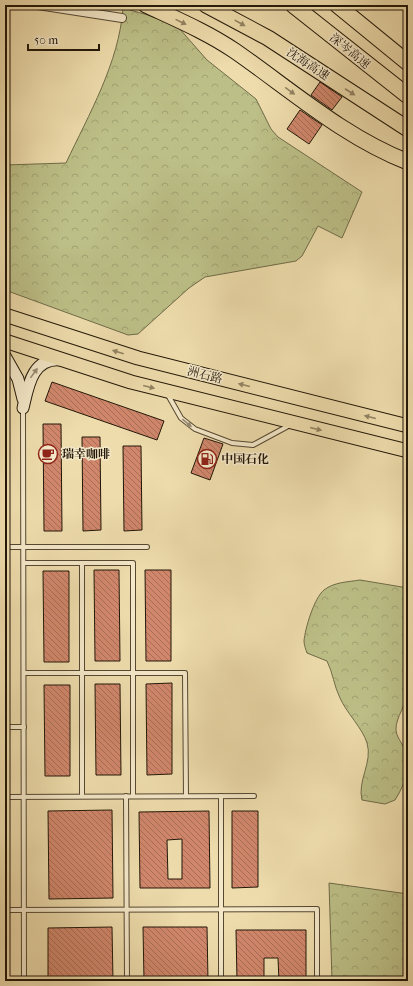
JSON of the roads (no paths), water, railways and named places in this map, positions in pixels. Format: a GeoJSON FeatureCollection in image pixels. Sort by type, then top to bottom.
{"type":"FeatureCollection","features":[{"type":"Feature","properties":{"kind":"highway"},"geometry":{"type":"LineString","coordinates":[[146,5],[208,35],[234,51],[317,110],[382,151],[408,162]]}},
{"type":"Feature","properties":{"kind":"highway","name":"沈海高速"},"geometry":{"type":"LineString","coordinates":[[206,5],[268,38],[408,129]]}},
{"type":"Feature","properties":{"kind":"highway","name":"深岑高速"},"geometry":{"type":"LineString","coordinates":[[293,5],[408,96]]}},
{"type":"Feature","properties":{"kind":"highway"},"geometry":{"type":"LineString","coordinates":[[337,5],[408,63]]}},
{"type":"Feature","properties":{"kind":"highway"},"geometry":{"type":"LineString","coordinates":[[344,5],[408,57]]}},
{"type":"Feature","properties":{"kind":"main road","name":"洲石路"},"geometry":{"type":"LineString","coordinates":[[5,315],[138,358],[408,426]]}},
{"type":"Feature","properties":{"kind":"main road","name":"洲石路"},"geometry":{"type":"LineString","coordinates":[[5,341],[131,382],[295,424],[408,450]]}},
{"type":"Feature","properties":{"kind":"street"},"geometry":{"type":"LineString","coordinates":[[38,5],[122,18]]}},
{"type":"Feature","properties":{"kind":"street"},"geometry":{"type":"LineString","coordinates":[[5,356],[18,379],[22,394],[23,408]]}},
{"type":"Feature","properties":{"kind":"street"},"geometry":{"type":"LineString","coordinates":[[23,408],[31,376],[37,368],[46,362],[56,359],[67,360]]}},
{"type":"Feature","properties":{"kind":"lane"},"geometry":{"type":"LineString","coordinates":[[166,391],[181,418],[195,429],[232,443],[253,445],[295,424]]}},
{"type":"Feature","properties":{"kind":"lane"},"geometry":{"type":"LineString","coordinates":[[23,408],[24,981]]}},
{"type":"Feature","properties":{"kind":"lane"},"geometry":{"type":"LineString","coordinates":[[5,547],[147,547]]}},
{"type":"Feature","properties":{"kind":"lane"},"geometry":{"type":"LineString","coordinates":[[24,563],[133,563],[133,796]]}},
{"type":"Feature","properties":{"kind":"lane"},"geometry":{"type":"LineString","coordinates":[[82,563],[82,796]]}},
{"type":"Feature","properties":{"kind":"lane"},"geometry":{"type":"LineString","coordinates":[[24,673],[186,673],[186,796]]}},
{"type":"Feature","properties":{"kind":"lane"},"geometry":{"type":"LineString","coordinates":[[5,727],[24,727]]}},
{"type":"Feature","properties":{"kind":"lane"},"geometry":{"type":"LineString","coordinates":[[126,796],[127,981]]}},
{"type":"Feature","properties":{"kind":"lane"},"geometry":{"type":"LineString","coordinates":[[221,796],[221,981]]}},
{"type":"Feature","properties":{"kind":"lane"},"geometry":{"type":"LineString","coordinates":[[5,797],[254,796]]}},
{"type":"Feature","properties":{"kind":"lane"},"geometry":{"type":"LineString","coordinates":[[5,910],[317,909],[317,981]]}},
{"type":"Feature","properties":{"kind":"place","name":"瑞幸咖啡"},"geometry":{"type":"Point","coordinates":[48,454]}},
{"type":"Feature","properties":{"kind":"place","name":"中国石化"},"geometry":{"type":"Point","coordinates":[207,459]}}]}
